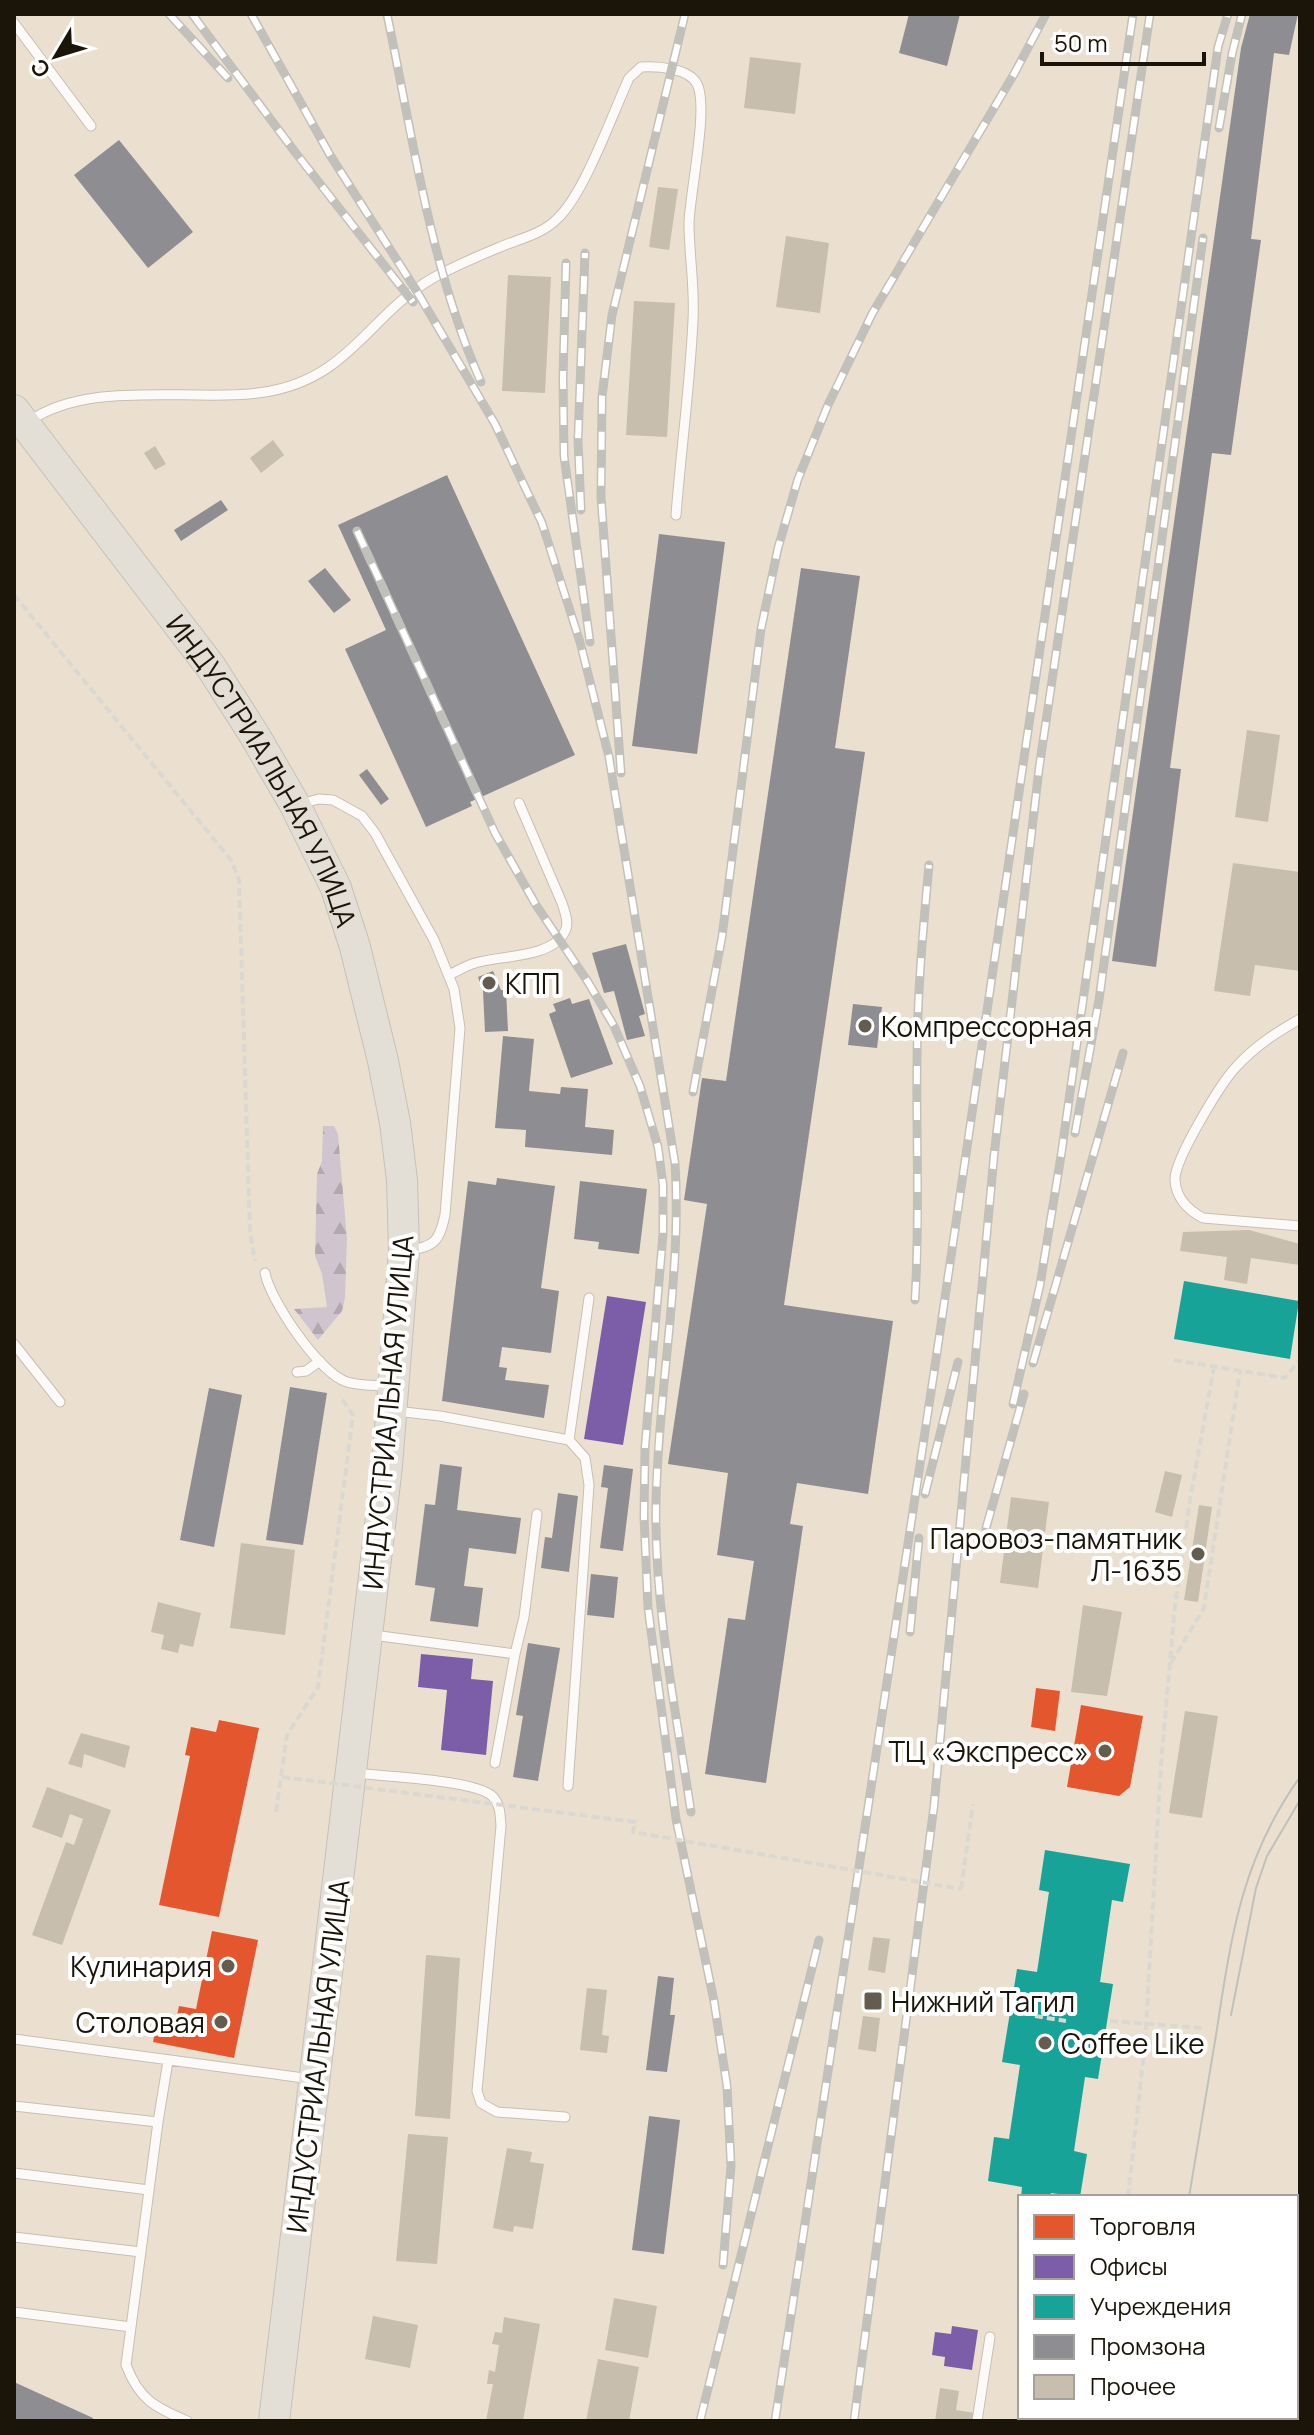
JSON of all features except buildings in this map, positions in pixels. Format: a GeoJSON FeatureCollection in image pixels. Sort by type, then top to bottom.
{"type":"FeatureCollection","features":[{"type":"Feature","properties":{"kind":"main road","name":"ИНДУСТРИАЛЬНАЯ УЛИЦА"},"geometry":{"type":"LineString","coordinates":[[20,417],[211,667],[295,805],[336,888],[369,999],[395,1123],[402,1180],[404,1251],[393,1399],[274,2421]]}},
{"type":"Feature","properties":{"kind":"lane"},"geometry":{"type":"LineString","coordinates":[[14,23],[91,126]]}},
{"type":"Feature","properties":{"kind":"lane"},"geometry":{"type":"LineString","coordinates":[[20,417],[78,402],[126,397],[241,394],[282,388],[314,378],[429,280],[485,253],[545,230],[556,221],[578,189],[629,78],[641,67],[650,67],[692,77],[697,84],[701,104],[689,226],[693,321],[676,515]]}},
{"type":"Feature","properties":{"kind":"lane"},"geometry":{"type":"LineString","coordinates":[[295,805],[319,799],[333,800],[362,816],[375,833],[434,940],[459,1009],[445,1215],[441,1233],[435,1242],[424,1248],[404,1251]]}},
{"type":"Feature","properties":{"kind":"lane"},"geometry":{"type":"LineString","coordinates":[[449,975],[471,964],[533,953],[566,932],[562,903],[519,803]]}},
{"type":"Feature","properties":{"kind":"lane"},"geometry":{"type":"LineString","coordinates":[[1300,1019],[1268,1037],[1235,1068],[1196,1128],[1175,1176],[1177,1191],[1183,1202],[1190,1211],[1203,1218],[1300,1226]]}},
{"type":"Feature","properties":{"kind":"lane"},"geometry":{"type":"LineString","coordinates":[[261,1271],[284,1314],[319,1363],[333,1375],[440,1416],[569,1440],[585,1458],[589,1485],[568,1786]]}},
{"type":"Feature","properties":{"kind":"lane"},"geometry":{"type":"LineString","coordinates":[[569,1440],[589,1298]]}},
{"type":"Feature","properties":{"kind":"lane"},"geometry":{"type":"LineString","coordinates":[[14,1344],[60,1402]]}},
{"type":"Feature","properties":{"kind":"lane"},"geometry":{"type":"LineString","coordinates":[[297,1372],[306,1371],[319,1363]]}},
{"type":"Feature","properties":{"kind":"lane"},"geometry":{"type":"LineString","coordinates":[[495,1763],[524,1617],[537,1514]]}},
{"type":"Feature","properties":{"kind":"lane"},"geometry":{"type":"LineString","coordinates":[[366,1634],[515,1654]]}},
{"type":"Feature","properties":{"kind":"lane"},"geometry":{"type":"LineString","coordinates":[[351,1772],[476,1786],[495,1799],[500,1808],[501,1826],[477,2091],[481,2103],[497,2112],[565,2117]]}},
{"type":"Feature","properties":{"kind":"lane"},"geometry":{"type":"LineString","coordinates":[[14,2039],[314,2079]]}},
{"type":"Feature","properties":{"kind":"lane"},"geometry":{"type":"LineString","coordinates":[[168,2061],[126,2365],[134,2387],[158,2409],[187,2421]]}},
{"type":"Feature","properties":{"kind":"lane"},"geometry":{"type":"LineString","coordinates":[[14,2106],[158,2122]]}},
{"type":"Feature","properties":{"kind":"lane"},"geometry":{"type":"LineString","coordinates":[[14,2173],[149,2190]]}},
{"type":"Feature","properties":{"kind":"lane"},"geometry":{"type":"LineString","coordinates":[[14,2237],[141,2252]]}},
{"type":"Feature","properties":{"kind":"lane"},"geometry":{"type":"LineString","coordinates":[[14,2312],[131,2327]]}},
{"type":"Feature","properties":{"kind":"lane"},"geometry":{"type":"LineString","coordinates":[[977,2421],[990,2337]]}},
{"type":"Feature","properties":{"kind":"path"},"geometry":{"type":"LineString","coordinates":[[14,595],[231,860],[239,880],[250,1232],[261,1271]]}},
{"type":"Feature","properties":{"kind":"path"},"geometry":{"type":"LineString","coordinates":[[1174,1360],[1285,1378],[1300,1360]]}},
{"type":"Feature","properties":{"kind":"path"},"geometry":{"type":"LineString","coordinates":[[276,1812],[287,1735],[318,1687],[353,1415],[319,1363]]}},
{"type":"Feature","properties":{"kind":"path"},"geometry":{"type":"LineString","coordinates":[[1128,2195],[1145,2044],[1161,1764],[1175,1606],[1214,1367]]}},
{"type":"Feature","properties":{"kind":"path"},"geometry":{"type":"LineString","coordinates":[[1169,1665],[1204,1608],[1240,1371]]}},
{"type":"Feature","properties":{"kind":"path"},"geometry":{"type":"LineString","coordinates":[[282,1777],[635,1822],[633,1832],[961,1889],[973,1804]]}},
{"type":"Feature","properties":{"kind":"path"},"geometry":{"type":"LineString","coordinates":[[1035,2016],[1066,2021]]}},
{"type":"Feature","properties":{"kind":"path"},"geometry":{"type":"LineString","coordinates":[[1110,2021],[1203,2028]]}},
{"type":"Feature","properties":{"kind":"path"},"geometry":{"type":"LineString","coordinates":[[1109,2039],[1200,2049]]}},
{"type":"Feature","properties":{"kind":"green space"},"geometry":{"type":"Polygon","coordinates":[[[323,1126],[334,1126],[338,1134],[347,1239],[342,1311],[318,1340],[294,1309],[327,1307],[322,1274],[315,1256],[317,1174],[322,1161],[323,1126]]]}},
{"type":"Feature","properties":{"kind":"tram line"},"geometry":{"type":"LineString","coordinates":[[1189,2195],[1227,1965],[1242,1900],[1264,1838],[1300,1777]]}},
{"type":"Feature","properties":{"kind":"tram line"},"geometry":{"type":"LineString","coordinates":[[1231,2015],[1256,1888],[1267,1856],[1300,1800]]}},
{"type":"Feature","properties":{"kind":"railway"},"geometry":{"type":"LineString","coordinates":[[169,14],[228,78]]}},
{"type":"Feature","properties":{"kind":"railway"},"geometry":{"type":"LineString","coordinates":[[192,14],[413,302]]}},
{"type":"Feature","properties":{"kind":"railway"},"geometry":{"type":"LineString","coordinates":[[251,14],[330,155],[416,290],[495,424],[542,523],[580,642],[609,757],[675,1163],[673,1291],[658,1460],[656,1542],[667,1658],[691,1812]]}},
{"type":"Feature","properties":{"kind":"railway"},"geometry":{"type":"LineString","coordinates":[[387,14],[436,247],[448,293],[481,382]]}},
{"type":"Feature","properties":{"kind":"railway"},"geometry":{"type":"LineString","coordinates":[[621,773],[601,497],[602,397],[612,315],[685,14]]}},
{"type":"Feature","properties":{"kind":"railway"},"geometry":{"type":"LineString","coordinates":[[693,1092],[722,937],[761,629],[778,548],[798,479],[828,405],[872,314],[1014,74],[1046,14]]}},
{"type":"Feature","properties":{"kind":"railway"},"geometry":{"type":"LineString","coordinates":[[775,2421],[936,1359],[1133,14]]}},
{"type":"Feature","properties":{"kind":"railway"},"geometry":{"type":"LineString","coordinates":[[854,2421],[934,1806],[994,1156],[1039,769],[1150,14]]}},
{"type":"Feature","properties":{"kind":"railway"},"geometry":{"type":"LineString","coordinates":[[1013,1404],[1040,1285],[1061,1156],[1218,47],[1228,14]]}},
{"type":"Feature","properties":{"kind":"railway"},"geometry":{"type":"LineString","coordinates":[[1219,128],[1242,14]]}},
{"type":"Feature","properties":{"kind":"railway"},"geometry":{"type":"LineString","coordinates":[[1075,1133],[1099,1000],[1203,238]]}},
{"type":"Feature","properties":{"kind":"railway"},"geometry":{"type":"LineString","coordinates":[[581,510],[578,440],[585,253]]}},
{"type":"Feature","properties":{"kind":"railway"},"geometry":{"type":"LineString","coordinates":[[566,263],[564,456],[590,642]]}},
{"type":"Feature","properties":{"kind":"railway"},"geometry":{"type":"LineString","coordinates":[[357,531],[495,833],[536,905],[614,1026],[640,1086],[658,1147],[663,1185],[663,1234],[645,1447],[648,1608],[676,1819],[714,2001],[727,2086],[731,2166],[723,2265]]}},
{"type":"Feature","properties":{"kind":"railway"},"geometry":{"type":"LineString","coordinates":[[915,1300],[918,1012],[929,865]]}},
{"type":"Feature","properties":{"kind":"railway"},"geometry":{"type":"LineString","coordinates":[[1033,1363],[1123,1053]]}},
{"type":"Feature","properties":{"kind":"railway"},"geometry":{"type":"LineString","coordinates":[[925,1494],[958,1362]]}},
{"type":"Feature","properties":{"kind":"railway"},"geometry":{"type":"LineString","coordinates":[[986,1528],[1024,1394]]}},
{"type":"Feature","properties":{"kind":"railway"},"geometry":{"type":"LineString","coordinates":[[910,1632],[919,1538]]}},
{"type":"Feature","properties":{"kind":"railway"},"geometry":{"type":"LineString","coordinates":[[700,2421],[819,1940]]}},
{"type":"Feature","properties":{"kind":"place","name":"КПП"},"geometry":{"type":"Point","coordinates":[489,983]}},
{"type":"Feature","properties":{"kind":"place","name":"Компрессорная"},"geometry":{"type":"Point","coordinates":[865,1026]}},
{"type":"Feature","properties":{"kind":"place","name":"Паровоз-памятник Л-1635"},"geometry":{"type":"Point","coordinates":[1198,1554]}},
{"type":"Feature","properties":{"kind":"place","name":"ТЦ «Экспресс»"},"geometry":{"type":"Point","coordinates":[1105,1751]}},
{"type":"Feature","properties":{"kind":"place","name":"Кулинария"},"geometry":{"type":"Point","coordinates":[228,1966]}},
{"type":"Feature","properties":{"kind":"place","name":"Нижний Тагил"},"geometry":{"type":"Point","coordinates":[873,2001]}},
{"type":"Feature","properties":{"kind":"place","name":"Столовая"},"geometry":{"type":"Point","coordinates":[221,2022]}},
{"type":"Feature","properties":{"kind":"place","name":"Coffee Like"},"geometry":{"type":"Point","coordinates":[1045,2043]}}]}
